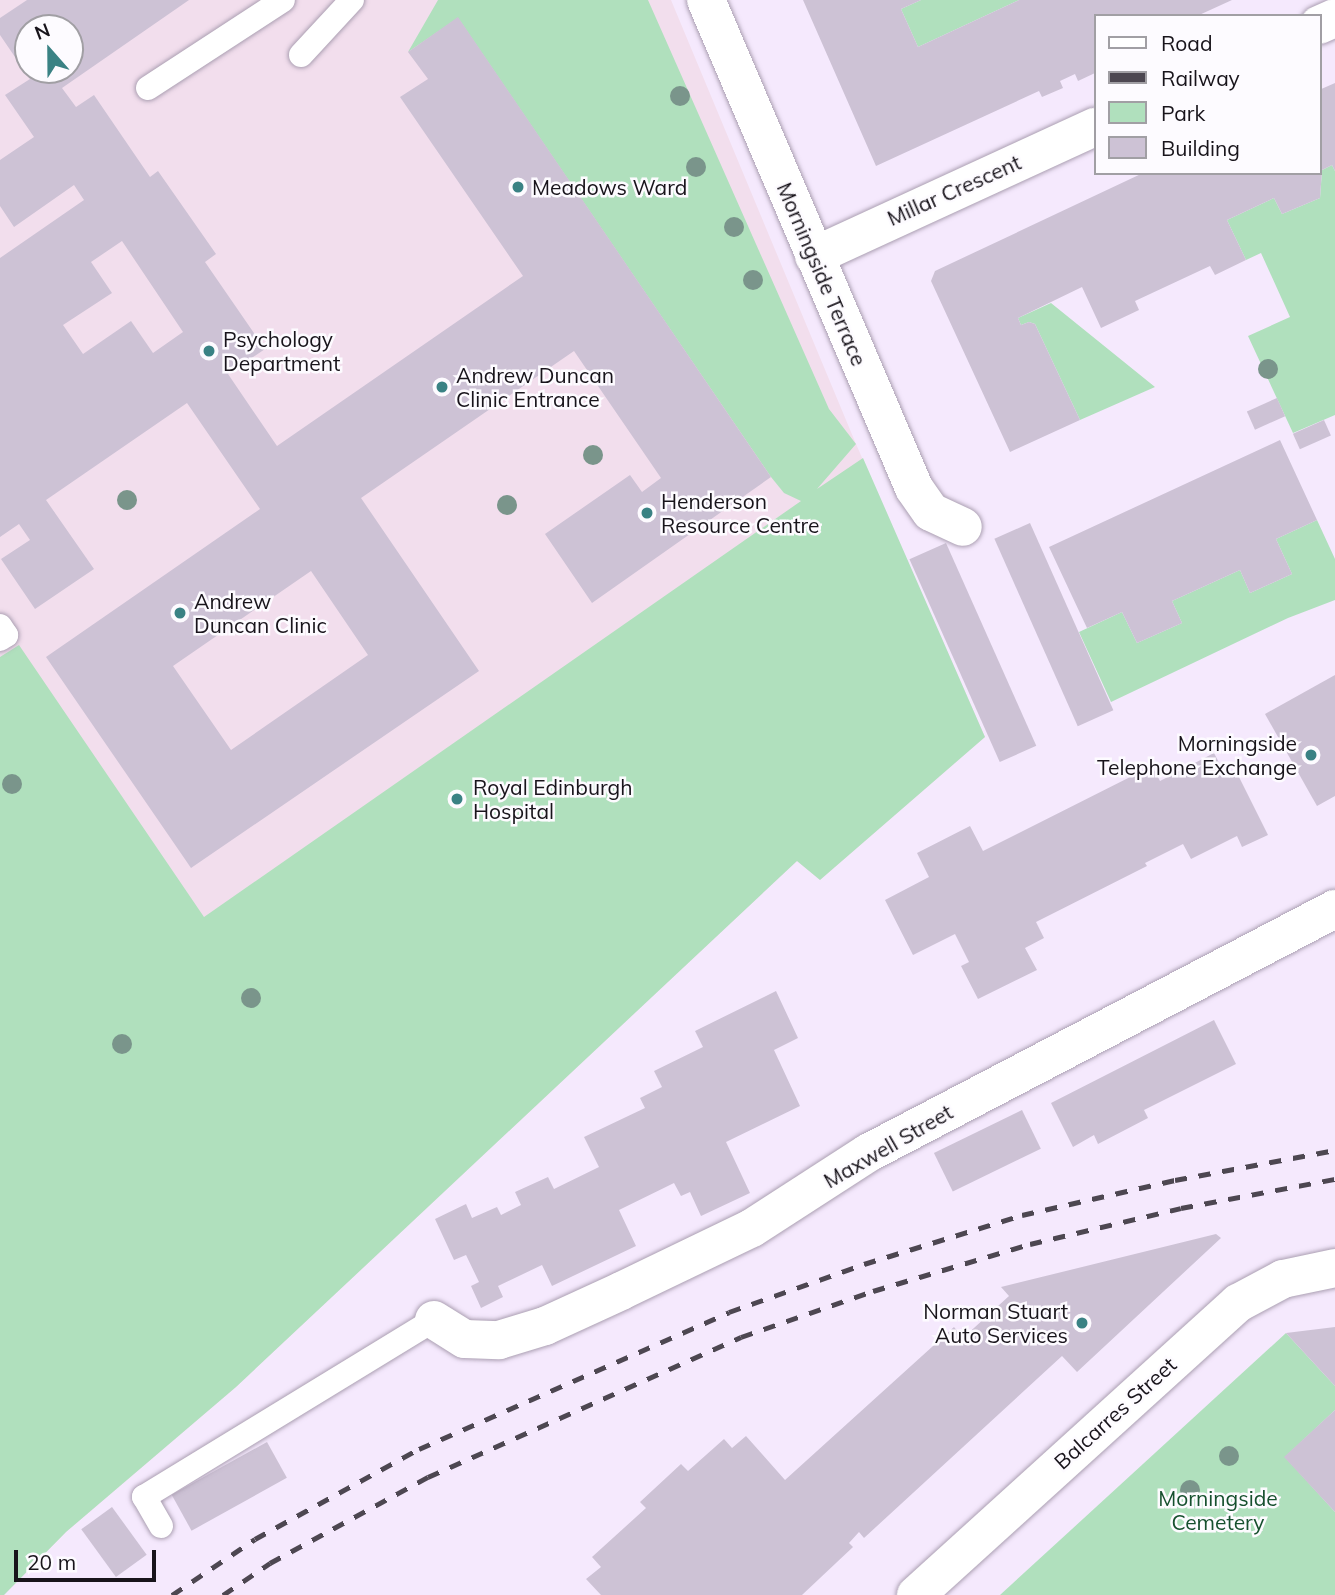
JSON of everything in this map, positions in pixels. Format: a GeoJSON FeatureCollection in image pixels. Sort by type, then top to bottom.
{"type":"FeatureCollection","features":[{"type":"Feature","properties":{"kind":"street","name":"Morningside Terrace"},"geometry":{"type":"LineString","coordinates":[[706,0],[914,488],[931,512],[963,527]]}},
{"type":"Feature","properties":{"kind":"street","name":"Millar Crescent"},"geometry":{"type":"LineString","coordinates":[[814,256],[1094,127]]}},
{"type":"Feature","properties":{"kind":"street","name":"Maxwell Street"},"geometry":{"type":"LineString","coordinates":[[434,1320],[465,1339],[499,1340],[545,1325],[621,1291],[752,1228],[867,1153],[1335,909]]}},
{"type":"Feature","properties":{"kind":"street","name":"Balcarres Street"},"geometry":{"type":"LineString","coordinates":[[916,1595],[1238,1303],[1283,1279],[1335,1268]]}},
{"type":"Feature","properties":{"kind":"lane"},"geometry":{"type":"LineString","coordinates":[[148,88],[283,0]]}},
{"type":"Feature","properties":{"kind":"lane"},"geometry":{"type":"LineString","coordinates":[[301,55],[352,0]]}},
{"type":"Feature","properties":{"kind":"lane"},"geometry":{"type":"LineString","coordinates":[[0,626],[6,635],[0,639]]}},
{"type":"Feature","properties":{"kind":"lane"},"geometry":{"type":"LineString","coordinates":[[161,1526],[144,1497],[434,1320]]}},
{"type":"Feature","properties":{"kind":"shaded area","name":"Royal Edinburgh Hospital"},"geometry":{"type":"Polygon","coordinates":[[[0,0],[671,0],[856,444],[985,737],[820,880],[797,861],[236,1387],[66,1532],[4,1595],[0,1595],[0,0]]]}},
{"type":"Feature","properties":{"kind":"green space"},"geometry":{"type":"Polygon","coordinates":[[[438,0],[648,0],[829,409],[856,444],[817,489],[863,458],[985,737],[820,880],[797,861],[236,1387],[66,1532],[4,1595],[0,1595],[0,657],[19,645],[204,917],[801,501],[784,493],[771,477],[458,18],[408,52],[438,0]]]}},
{"type":"Feature","properties":{"kind":"green space"},"geometry":{"type":"Polygon","coordinates":[[[921,0],[1019,0],[918,47],[901,9],[921,0]]]}},
{"type":"Feature","properties":{"kind":"green space"},"geometry":{"type":"Polygon","coordinates":[[[1332,165],[1335,171],[1335,415],[1293,433],[1248,336],[1290,317],[1261,253],[1246,260],[1227,220],[1274,198],[1282,214],[1320,198],[1322,170],[1332,165]]]}},
{"type":"Feature","properties":{"kind":"green space"},"geometry":{"type":"Polygon","coordinates":[[[1051,303],[1155,387],[1080,420],[1035,324],[1029,322],[1021,325],[1018,318],[1051,303]]]}},
{"type":"Feature","properties":{"kind":"green space"},"geometry":{"type":"Polygon","coordinates":[[[1317,520],[1335,559],[1335,600],[1288,618],[1111,702],[1079,632],[1122,612],[1137,643],[1182,623],[1172,601],[1240,570],[1250,593],[1292,574],[1276,539],[1317,520]]]}},
{"type":"Feature","properties":{"kind":"green space","name":"Morningside Cemetery"},"geometry":{"type":"Polygon","coordinates":[[[1286,1333],[1335,1386],[1335,1410],[1285,1457],[1335,1512],[1335,1595],[1000,1595],[1286,1333]]]}},
{"type":"Feature","properties":{"kind":"building"},"geometry":{"type":"Polygon","coordinates":[[[27,0],[189,0],[84,73],[84,14],[14,14],[14,56],[0,35],[0,18],[27,0]]]}},
{"type":"Feature","properties":{"kind":"building"},"geometry":{"type":"Polygon","coordinates":[[[803,0],[921,0],[901,9],[918,47],[1019,0],[1232,0],[1201,14],[1094,14],[1094,73],[1078,81],[1075,74],[1060,81],[1063,88],[1042,97],[1039,91],[876,166],[803,0]]]}},
{"type":"Feature","properties":{"kind":"building"},"geometry":{"type":"Polygon","coordinates":[[[458,17],[771,477],[592,603],[545,534],[630,475],[642,492],[661,478],[574,351],[361,498],[479,671],[191,868],[46,657],[260,509],[187,403],[46,500],[94,569],[35,609],[1,559],[30,540],[19,524],[0,537],[0,258],[84,200],[74,185],[14,227],[0,206],[0,160],[34,137],[5,95],[22,84],[68,84],[62,88],[76,107],[94,95],[150,177],[158,171],[216,254],[205,262],[265,349],[228,374],[277,446],[523,276],[400,97],[428,79],[408,52],[458,17]],[[122,241],[91,262],[112,293],[63,325],[83,354],[131,321],[153,353],[183,332],[122,241]],[[311,571],[173,666],[231,750],[368,655],[311,571]]]}},
{"type":"Feature","properties":{"kind":"building"},"geometry":{"type":"Polygon","coordinates":[[[1335,83],[1335,171],[1332,165],[1322,170],[1320,198],[1282,214],[1274,198],[1227,220],[1246,260],[1215,275],[1210,266],[1135,301],[1139,310],[1101,328],[1082,287],[1018,318],[1021,325],[1029,322],[1035,324],[1080,420],[1010,452],[931,281],[935,271],[1139,175],[1321,175],[1321,89],[1335,83]]]}},
{"type":"Feature","properties":{"kind":"building"},"geometry":{"type":"Polygon","coordinates":[[[1277,398],[1285,416],[1255,430],[1247,411],[1277,398]]]}},
{"type":"Feature","properties":{"kind":"building"},"geometry":{"type":"Polygon","coordinates":[[[1324,420],[1331,436],[1300,449],[1293,434],[1324,420]]]}},
{"type":"Feature","properties":{"kind":"building"},"geometry":{"type":"Polygon","coordinates":[[[1280,440],[1317,520],[1276,539],[1292,574],[1250,593],[1240,570],[1172,601],[1182,623],[1137,643],[1122,612],[1087,628],[1049,547],[1280,440]]]}},
{"type":"Feature","properties":{"kind":"building"},"geometry":{"type":"Polygon","coordinates":[[[1030,523],[1113,710],[1078,726],[994,539],[1030,523]]]}},
{"type":"Feature","properties":{"kind":"building"},"geometry":{"type":"Polygon","coordinates":[[[946,543],[1036,746],[1000,762],[909,559],[946,543]]]}},
{"type":"Feature","properties":{"kind":"building","name":"Morningside Telephone Exchange"},"geometry":{"type":"Polygon","coordinates":[[[1335,675],[1335,796],[1317,806],[1265,714],[1335,675]]]}},
{"type":"Feature","properties":{"kind":"building"},"geometry":{"type":"Polygon","coordinates":[[[1214,753],[1226,776],[1236,771],[1268,835],[1242,847],[1237,836],[1191,859],[1183,844],[1145,863],[1147,866],[1036,922],[1044,938],[1025,948],[1037,970],[978,999],[961,966],[969,962],[955,934],[913,955],[885,900],[929,877],[917,853],[970,826],[983,851],[1152,766],[1160,781],[1214,753]]]}},
{"type":"Feature","properties":{"kind":"building"},"geometry":{"type":"Polygon","coordinates":[[[776,991],[798,1038],[774,1050],[800,1106],[726,1142],[750,1193],[701,1216],[690,1192],[681,1196],[674,1183],[619,1210],[636,1246],[552,1286],[542,1265],[498,1286],[503,1297],[481,1308],[471,1286],[479,1282],[466,1255],[454,1260],[435,1219],[466,1204],[472,1218],[497,1207],[501,1215],[521,1205],[515,1192],[548,1177],[554,1189],[599,1167],[584,1137],[645,1108],[640,1098],[662,1087],[654,1071],[703,1047],[695,1031],[776,991]]]}},
{"type":"Feature","properties":{"kind":"building"},"geometry":{"type":"Polygon","coordinates":[[[1214,1020],[1236,1064],[1144,1110],[1148,1118],[1098,1144],[1094,1135],[1073,1147],[1051,1103],[1214,1020]]]}},
{"type":"Feature","properties":{"kind":"building"},"geometry":{"type":"Polygon","coordinates":[[[1022,1110],[1041,1149],[953,1192],[934,1153],[1022,1110]]]}},
{"type":"Feature","properties":{"kind":"building"},"geometry":{"type":"Polygon","coordinates":[[[1216,1234],[1221,1238],[1077,1372],[1062,1356],[864,1538],[859,1532],[849,1543],[853,1547],[802,1595],[601,1595],[586,1579],[601,1567],[592,1557],[646,1508],[640,1502],[681,1464],[688,1471],[724,1439],[732,1448],[746,1436],[785,1480],[954,1327],[963,1338],[1009,1296],[1001,1287],[1216,1234]]]}},
{"type":"Feature","properties":{"kind":"building"},"geometry":{"type":"Polygon","coordinates":[[[1335,1327],[1335,1386],[1286,1333],[1335,1327]]]}},
{"type":"Feature","properties":{"kind":"building"},"geometry":{"type":"Polygon","coordinates":[[[1335,1410],[1335,1512],[1284,1457],[1335,1410]]]}},
{"type":"Feature","properties":{"kind":"building"},"geometry":{"type":"Polygon","coordinates":[[[267,1442],[287,1478],[192,1531],[172,1495],[267,1442]]]}},
{"type":"Feature","properties":{"kind":"building"},"geometry":{"type":"Polygon","coordinates":[[[112,1507],[147,1555],[116,1577],[81,1529],[112,1507]]]}},
{"type":"Feature","properties":{"kind":"railway"},"geometry":{"type":"LineString","coordinates":[[172,1595],[255,1539],[419,1449],[729,1312],[864,1264],[1022,1215],[1175,1180],[1335,1150]]}},
{"type":"Feature","properties":{"kind":"railway"},"geometry":{"type":"LineString","coordinates":[[223,1595],[270,1563],[428,1477],[741,1337],[873,1291],[1030,1244],[1181,1208],[1335,1179]]}},
{"type":"Feature","properties":{"kind":"place","name":"Meadows Ward"},"geometry":{"type":"Point","coordinates":[518,187]}},
{"type":"Feature","properties":{"kind":"place","name":"Psychology Department"},"geometry":{"type":"Point","coordinates":[209,351]}},
{"type":"Feature","properties":{"kind":"place","name":"Andrew Duncan Clinic Entrance"},"geometry":{"type":"Point","coordinates":[442,387]}},
{"type":"Feature","properties":{"kind":"place","name":"Henderson Resource Centre"},"geometry":{"type":"Point","coordinates":[647,513]}},
{"type":"Feature","properties":{"kind":"place","name":"Andrew Duncan Clinic"},"geometry":{"type":"Point","coordinates":[180,613]}},
{"type":"Feature","properties":{"kind":"place","name":"Morningside Telephone Exchange"},"geometry":{"type":"Point","coordinates":[1311,755]}},
{"type":"Feature","properties":{"kind":"place","name":"Royal Edinburgh Hospital"},"geometry":{"type":"Point","coordinates":[457,799]}},
{"type":"Feature","properties":{"kind":"place","name":"Norman Stuart Auto Services"},"geometry":{"type":"Point","coordinates":[1082,1323]}}]}
